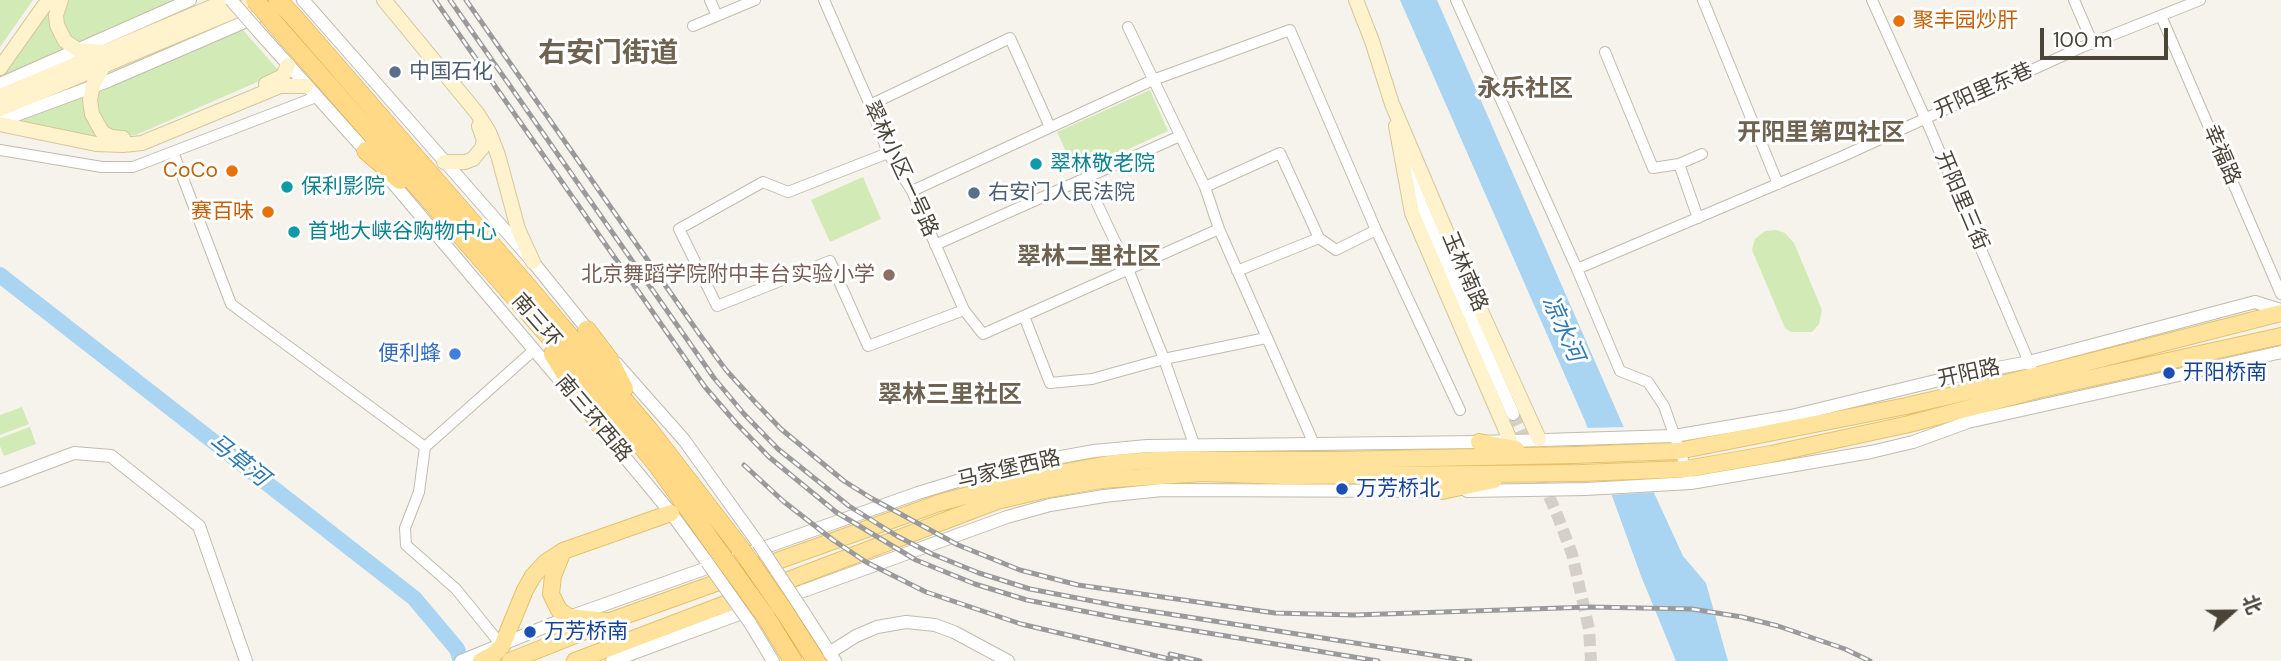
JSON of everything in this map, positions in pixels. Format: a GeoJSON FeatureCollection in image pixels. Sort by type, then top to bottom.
{"type":"FeatureCollection","features":[{"type":"Feature","properties":{"kind":"highway","name":"南三环"},"geometry":{"type":"LineString","coordinates":[[255,0],[512,294],[657,465],[715,559],[758,620],[793,661]]}},
{"type":"Feature","properties":{"kind":"highway","name":"南三环"},"geometry":{"type":"LineString","coordinates":[[278,0],[295,9],[749,546],[827,658]]}},
{"type":"Feature","properties":{"kind":"highway"},"geometry":{"type":"LineString","coordinates":[[366,151],[449,222]]}},
{"type":"Feature","properties":{"kind":"highway"},"geometry":{"type":"LineString","coordinates":[[512,294],[613,443]]}},
{"type":"Feature","properties":{"kind":"highway"},"geometry":{"type":"LineString","coordinates":[[587,330],[609,359],[625,393],[650,431]]}},
{"type":"Feature","properties":{"kind":"main road"},"geometry":{"type":"LineString","coordinates":[[0,68],[51,0]]}},
{"type":"Feature","properties":{"kind":"main road"},"geometry":{"type":"LineString","coordinates":[[61,0],[56,15],[57,25],[65,41],[78,50],[103,60]]}},
{"type":"Feature","properties":{"kind":"main road"},"geometry":{"type":"LineString","coordinates":[[0,109],[229,0]]}},
{"type":"Feature","properties":{"kind":"main road"},"geometry":{"type":"LineString","coordinates":[[0,96],[261,0]]}},
{"type":"Feature","properties":{"kind":"main road"},"geometry":{"type":"LineString","coordinates":[[376,0],[472,114],[480,128],[484,140],[474,159],[444,162]]}},
{"type":"Feature","properties":{"kind":"main road"},"geometry":{"type":"LineString","coordinates":[[384,0],[477,113],[489,132],[519,229],[533,262]]}},
{"type":"Feature","properties":{"kind":"main road","name":"玉林南路"},"geometry":{"type":"LineString","coordinates":[[1356,0],[1392,104],[1539,439]]}},
{"type":"Feature","properties":{"kind":"main road"},"geometry":{"type":"LineString","coordinates":[[103,60],[90,100],[92,114],[102,132],[111,137],[136,137],[273,82],[282,76],[288,65]]}},
{"type":"Feature","properties":{"kind":"main road"},"geometry":{"type":"LineString","coordinates":[[0,123],[96,144],[142,143],[280,86],[306,86]]}},
{"type":"Feature","properties":{"kind":"main road","name":"玉林南路"},"geometry":{"type":"LineString","coordinates":[[1392,104],[1412,213],[1510,440]]}},
{"type":"Feature","properties":{"kind":"main road","name":"开阳路"},"geometry":{"type":"LineString","coordinates":[[1583,481],[1688,476],[1762,456],[1909,424],[2035,383],[2281,312]]}},
{"type":"Feature","properties":{"kind":"main road","name":"开阳路"},"geometry":{"type":"LineString","coordinates":[[1574,455],[1658,452],[1676,443],[1891,409],[2281,336]]}},
{"type":"Feature","properties":{"kind":"main road"},"geometry":{"type":"LineString","coordinates":[[1479,442],[1545,455]]}},
{"type":"Feature","properties":{"kind":"main road","name":"马家堡西路"},"geometry":{"type":"LineString","coordinates":[[510,661],[610,621],[939,503],[1027,479],[1093,467],[1156,460],[1342,460],[1574,455]]}},
{"type":"Feature","properties":{"kind":"main road"},"geometry":{"type":"LineString","coordinates":[[1442,491],[1533,472]]}},
{"type":"Feature","properties":{"kind":"main road","name":"马家堡西路"},"geometry":{"type":"LineString","coordinates":[[575,661],[997,501],[1044,490],[1101,480],[1203,473],[1284,476],[1533,472],[1583,481]]}},
{"type":"Feature","properties":{"kind":"main road"},"geometry":{"type":"LineString","coordinates":[[489,654],[533,576],[545,563],[563,551],[671,513]]}},
{"type":"Feature","properties":{"kind":"main road"},"geometry":{"type":"LineString","coordinates":[[563,551],[553,576],[551,594],[559,610],[569,617],[610,621]]}},
{"type":"Feature","properties":{"kind":"street"},"geometry":{"type":"LineString","coordinates":[[0,84],[190,0]]}},
{"type":"Feature","properties":{"kind":"street","name":"南三环西路"},"geometry":{"type":"LineString","coordinates":[[229,0],[366,151],[671,513],[715,559]]}},
{"type":"Feature","properties":{"kind":"street"},"geometry":{"type":"LineString","coordinates":[[710,0],[717,16]]}},
{"type":"Feature","properties":{"kind":"street"},"geometry":{"type":"LineString","coordinates":[[694,26],[755,0]]}},
{"type":"Feature","properties":{"kind":"street","name":"翠林小区一号路"},"geometry":{"type":"LineString","coordinates":[[824,0],[888,153],[912,191],[964,310],[983,334],[1024,316]]}},
{"type":"Feature","properties":{"kind":"street"},"geometry":{"type":"LineString","coordinates":[[1456,0],[1620,371],[1648,382],[1664,406],[1688,476]]}},
{"type":"Feature","properties":{"kind":"street"},"geometry":{"type":"LineString","coordinates":[[1703,0],[1778,184]]}},
{"type":"Feature","properties":{"kind":"street","name":"开阳里三街"},"geometry":{"type":"LineString","coordinates":[[1872,0],[1925,118],[2035,383]]}},
{"type":"Feature","properties":{"kind":"street"},"geometry":{"type":"LineString","coordinates":[[2074,0],[2092,44]]}},
{"type":"Feature","properties":{"kind":"street","name":"开阳里东巷"},"geometry":{"type":"LineString","coordinates":[[1577,269],[1778,184],[2092,44],[2200,0]]}},
{"type":"Feature","properties":{"kind":"street"},"geometry":{"type":"LineString","coordinates":[[307,5],[533,262],[587,330],[684,440],[749,546]]}},
{"type":"Feature","properties":{"kind":"street"},"geometry":{"type":"LineString","coordinates":[[0,123],[295,9]]}},
{"type":"Feature","properties":{"kind":"street","name":"幸福路"},"geometry":{"type":"LineString","coordinates":[[2161,16],[2281,294]]}},
{"type":"Feature","properties":{"kind":"street"},"geometry":{"type":"LineString","coordinates":[[1128,27],[1205,187],[1219,229],[1314,444]]}},
{"type":"Feature","properties":{"kind":"street"},"geometry":{"type":"LineString","coordinates":[[912,191],[1153,80],[1290,30],[1376,230],[1460,410]]}},
{"type":"Feature","properties":{"kind":"street"},"geometry":{"type":"LineString","coordinates":[[870,105],[1010,38],[1050,127]]}},
{"type":"Feature","properties":{"kind":"street"},"geometry":{"type":"LineString","coordinates":[[1605,52],[1653,168],[1679,164],[1702,154]]}},
{"type":"Feature","properties":{"kind":"street"},"geometry":{"type":"LineString","coordinates":[[0,150],[102,167],[132,167],[316,97]]}},
{"type":"Feature","properties":{"kind":"street","name":"玉林南路"},"geometry":{"type":"LineString","coordinates":[[1392,104],[1420,202],[1513,414]]}},
{"type":"Feature","properties":{"kind":"street"},"geometry":{"type":"LineString","coordinates":[[935,245],[1180,136]]}},
{"type":"Feature","properties":{"kind":"street"},"geometry":{"type":"LineString","coordinates":[[173,152],[231,304],[425,447]]}},
{"type":"Feature","properties":{"kind":"street"},"geometry":{"type":"LineString","coordinates":[[888,153],[788,192],[763,182],[679,229],[717,306],[830,261],[868,346],[964,310]]}},
{"type":"Feature","properties":{"kind":"street"},"geometry":{"type":"LineString","coordinates":[[1205,187],[1280,153],[1319,238],[1336,250],[1376,230]]}},
{"type":"Feature","properties":{"kind":"street"},"geometry":{"type":"LineString","coordinates":[[1679,164],[1698,218]]}},
{"type":"Feature","properties":{"kind":"street"},"geometry":{"type":"LineString","coordinates":[[1085,178],[1128,269],[1194,444]]}},
{"type":"Feature","properties":{"kind":"street"},"geometry":{"type":"LineString","coordinates":[[1219,229],[1024,316],[1049,383],[1092,379],[1164,359],[1266,338]]}},
{"type":"Feature","properties":{"kind":"street"},"geometry":{"type":"LineString","coordinates":[[1237,271],[1319,238]]}},
{"type":"Feature","properties":{"kind":"street"},"geometry":{"type":"LineString","coordinates":[[489,654],[456,589],[406,545],[405,528],[419,492],[425,447],[534,350]]}},
{"type":"Feature","properties":{"kind":"street","name":"开阳路"},"geometry":{"type":"LineString","coordinates":[[2035,383],[2281,352]]}},
{"type":"Feature","properties":{"kind":"street","name":"开阳路"},"geometry":{"type":"LineString","coordinates":[[1567,438],[1653,435],[1676,443]]}},
{"type":"Feature","properties":{"kind":"street","name":"马家堡西路"},"geometry":{"type":"LineString","coordinates":[[461,661],[489,654],[569,617],[919,493],[981,474],[1094,451],[1194,444],[1479,442],[1567,438]]}},
{"type":"Feature","properties":{"kind":"street"},"geometry":{"type":"LineString","coordinates":[[0,481],[74,453],[111,456],[199,526],[246,661]]}},
{"type":"Feature","properties":{"kind":"street","name":"马家堡西路"},"geometry":{"type":"LineString","coordinates":[[612,661],[963,532],[1050,505],[1163,490],[1442,491],[1583,481]]}},
{"type":"Feature","properties":{"kind":"street"},"geometry":{"type":"LineString","coordinates":[[758,620],[773,661]]}},
{"type":"Feature","properties":{"kind":"street"},"geometry":{"type":"LineString","coordinates":[[827,658],[856,636],[877,627],[906,622],[935,625],[954,632],[1008,661]]}},
{"type":"Feature","properties":{"kind":"green space"},"geometry":{"type":"Polygon","coordinates":[[[0,0],[33,0],[0,47],[0,0]]]}},
{"type":"Feature","properties":{"kind":"green space"},"geometry":{"type":"Polygon","coordinates":[[[64,0],[184,0],[80,44],[71,41],[59,14],[64,0]]]}},
{"type":"Feature","properties":{"kind":"green space"},"geometry":{"type":"Polygon","coordinates":[[[52,3],[71,50],[0,80],[0,77],[52,3]]]}},
{"type":"Feature","properties":{"kind":"green space"},"geometry":{"type":"Polygon","coordinates":[[[242,29],[280,72],[136,135],[122,136],[104,130],[93,98],[101,87],[242,29]]]}},
{"type":"Feature","properties":{"kind":"green space"},"geometry":{"type":"Polygon","coordinates":[[[88,89],[101,140],[14,120],[88,89]]]}},
{"type":"Feature","properties":{"kind":"green space"},"geometry":{"type":"Polygon","coordinates":[[[1150,90],[1168,131],[1076,173],[1057,132],[1150,90]]]}},
{"type":"Feature","properties":{"kind":"green space"},"geometry":{"type":"Polygon","coordinates":[[[863,177],[881,219],[830,242],[811,200],[863,177]]]}},
{"type":"Feature","properties":{"kind":"green space"},"geometry":{"type":"Polygon","coordinates":[[[1765,231],[1785,233],[1794,243],[1822,310],[1819,324],[1812,332],[1791,332],[1785,328],[1752,250],[1755,239],[1765,231]]]}},
{"type":"Feature","properties":{"kind":"green space"},"geometry":{"type":"Polygon","coordinates":[[[22,407],[29,424],[0,435],[0,415],[22,407]]]}},
{"type":"Feature","properties":{"kind":"green space"},"geometry":{"type":"Polygon","coordinates":[[[30,427],[36,444],[4,456],[0,438],[30,427]]]}},
{"type":"Feature","properties":{"kind":"water","name":"凉水河"},"geometry":{"type":"Polygon","coordinates":[[[1400,0],[1437,0],[1683,556],[1706,583],[1728,661],[1676,661],[1641,576],[1585,421],[1400,0]]]}},
{"type":"Feature","properties":{"kind":"pier"},"geometry":{"type":"Polygon","coordinates":[[[1628,427],[1658,492],[1608,495],[1584,428],[1628,427]]]}},
{"type":"Feature","properties":{"kind":"waterway","name":"马草河"},"geometry":{"type":"LineString","coordinates":[[0,275],[414,598],[457,649],[461,661]]}},
{"type":"Feature","properties":{"kind":"tunnel"},"geometry":{"type":"LineString","coordinates":[[1513,414],[1572,554],[1589,629],[1591,661]]}},
{"type":"Feature","properties":{"kind":"railway"},"geometry":{"type":"LineString","coordinates":[[435,0],[705,387],[769,457],[836,512],[916,560],[975,584],[1027,600],[1123,619],[1378,661]]}},
{"type":"Feature","properties":{"kind":"railway"},"geometry":{"type":"LineString","coordinates":[[450,0],[714,378],[778,449],[849,506],[932,554],[1030,589],[1124,607],[1470,661]]}},
{"type":"Feature","properties":{"kind":"railway"},"geometry":{"type":"LineString","coordinates":[[466,0],[726,370],[781,429],[844,481],[958,545],[1020,570],[1078,585],[1275,613],[1354,615],[1590,607],[1692,609],[1778,626],[1845,649],[1870,661]]}},
{"type":"Feature","properties":{"kind":"railway"},"geometry":{"type":"LineString","coordinates":[[744,465],[783,501],[833,540],[866,562],[926,592],[1021,624],[1178,661]]}},
{"type":"Feature","properties":{"kind":"railway"},"geometry":{"type":"LineString","coordinates":[[1170,654],[1200,661]]}},
{"type":"Feature","properties":{"kind":"place","name":"聚丰园炒肝"},"geometry":{"type":"Point","coordinates":[1899,21]}},
{"type":"Feature","properties":{"kind":"place","name":"中国石化"},"geometry":{"type":"Point","coordinates":[395,72]}},
{"type":"Feature","properties":{"kind":"place","name":"翠林敬老院"},"geometry":{"type":"Point","coordinates":[1036,164]}},
{"type":"Feature","properties":{"kind":"place","name":"CoCo"},"geometry":{"type":"Point","coordinates":[232,171]}},
{"type":"Feature","properties":{"kind":"place","name":"保利影院"},"geometry":{"type":"Point","coordinates":[287,187]}},
{"type":"Feature","properties":{"kind":"place","name":"右安门人民法院"},"geometry":{"type":"Point","coordinates":[974,193]}},
{"type":"Feature","properties":{"kind":"place","name":"赛百味"},"geometry":{"type":"Point","coordinates":[268,212]}},
{"type":"Feature","properties":{"kind":"place","name":"首地大峡谷购物中心"},"geometry":{"type":"Point","coordinates":[294,232]}},
{"type":"Feature","properties":{"kind":"place","name":"北京舞蹈学院附中丰台实验小学"},"geometry":{"type":"Point","coordinates":[889,275]}},
{"type":"Feature","properties":{"kind":"place","name":"便利蜂"},"geometry":{"type":"Point","coordinates":[455,354]}},
{"type":"Feature","properties":{"kind":"place","name":"开阳桥南"},"geometry":{"type":"Point","coordinates":[2169,373]}},
{"type":"Feature","properties":{"kind":"place","name":"万芳桥北"},"geometry":{"type":"Point","coordinates":[1342,489]}},
{"type":"Feature","properties":{"kind":"place","name":"万芳桥南"},"geometry":{"type":"Point","coordinates":[530,632]}},
{"type":"Feature","properties":{"kind":"district","name":"右安门街道"},"geometry":{"type":"Point","coordinates":[608,55]}},
{"type":"Feature","properties":{"kind":"district","name":"永乐社区"},"geometry":{"type":"Point","coordinates":[1525,90]}},
{"type":"Feature","properties":{"kind":"district","name":"开阳里第四社区"},"geometry":{"type":"Point","coordinates":[1821,134]}},
{"type":"Feature","properties":{"kind":"district","name":"翠林二里社区"},"geometry":{"type":"Point","coordinates":[1089,258]}},
{"type":"Feature","properties":{"kind":"district","name":"翠林三里社区"},"geometry":{"type":"Point","coordinates":[950,396]}}]}
